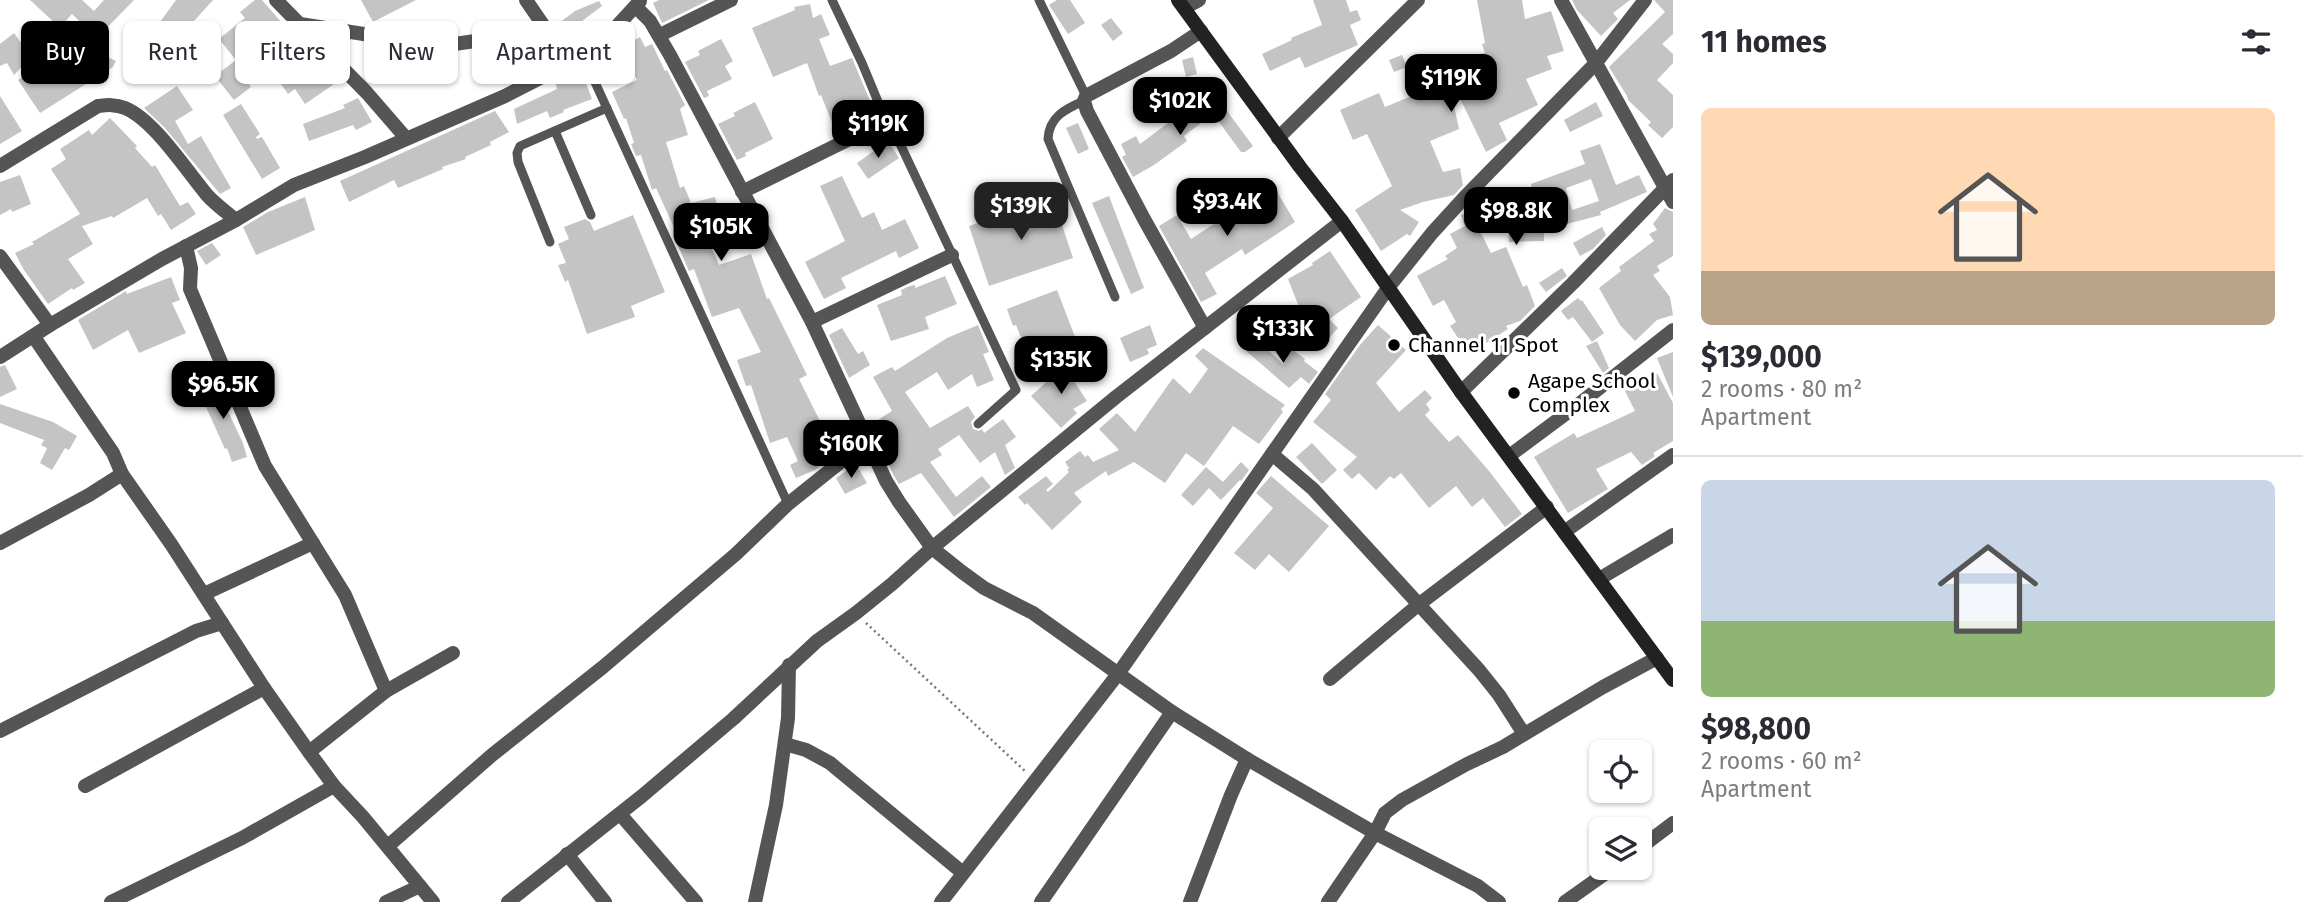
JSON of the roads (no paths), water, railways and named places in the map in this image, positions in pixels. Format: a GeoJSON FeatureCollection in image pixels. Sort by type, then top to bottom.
{"type":"FeatureCollection","features":[{"type":"Feature","properties":{"kind":"main road"},"geometry":{"type":"LineString","coordinates":[[1181,4],[1342,221],[1461,392],[1673,680]]}},
{"type":"Feature","properties":{"kind":"street"},"geometry":{"type":"LineString","coordinates":[[276,0],[297,21]]}},
{"type":"Feature","properties":{"kind":"street"},"geometry":{"type":"LineString","coordinates":[[526,0],[540,21]]}},
{"type":"Feature","properties":{"kind":"street"},"geometry":{"type":"LineString","coordinates":[[660,35],[731,0]]}},
{"type":"Feature","properties":{"kind":"street"},"geometry":{"type":"LineString","coordinates":[[1181,4],[1199,0]]}},
{"type":"Feature","properties":{"kind":"street"},"geometry":{"type":"LineString","coordinates":[[1278,138],[1418,0]]}},
{"type":"Feature","properties":{"kind":"street"},"geometry":{"type":"LineString","coordinates":[[1561,0],[1595,64],[1669,184],[1673,202]]}},
{"type":"Feature","properties":{"kind":"street"},"geometry":{"type":"LineString","coordinates":[[941,902],[1118,674],[1388,288],[1448,216],[1595,64],[1645,0]]}},
{"type":"Feature","properties":{"kind":"street"},"geometry":{"type":"LineString","coordinates":[[622,21],[638,4],[660,35],[812,322],[899,502],[932,548],[984,587],[1033,613],[1172,712],[1247,759],[1375,833],[1478,886],[1499,902]]}},
{"type":"Feature","properties":{"kind":"street"},"geometry":{"type":"LineString","coordinates":[[1201,31],[1085,99],[1087,111],[1205,328]]}},
{"type":"Feature","properties":{"kind":"street"},"geometry":{"type":"LineString","coordinates":[[350,32],[440,46],[472,42]]}},
{"type":"Feature","properties":{"kind":"street"},"geometry":{"type":"LineString","coordinates":[[350,75],[406,138]]}},
{"type":"Feature","properties":{"kind":"street"},"geometry":{"type":"LineString","coordinates":[[0,358],[50,325],[294,185],[365,157],[528,84]]}},
{"type":"Feature","properties":{"kind":"street"},"geometry":{"type":"LineString","coordinates":[[0,166],[98,106],[113,104],[126,108],[144,121],[184,164],[208,197],[236,220]]}},
{"type":"Feature","properties":{"kind":"street"},"geometry":{"type":"LineString","coordinates":[[742,191],[886,121]]}},
{"type":"Feature","properties":{"kind":"street"},"geometry":{"type":"LineString","coordinates":[[1461,392],[1669,184]]}},
{"type":"Feature","properties":{"kind":"street"},"geometry":{"type":"LineString","coordinates":[[508,902],[620,814],[733,719],[817,641],[856,613],[1116,397],[1342,221]]}},
{"type":"Feature","properties":{"kind":"street"},"geometry":{"type":"LineString","coordinates":[[186,246],[191,268],[190,289],[262,459],[345,595],[386,691]]}},
{"type":"Feature","properties":{"kind":"street"},"geometry":{"type":"LineString","coordinates":[[812,322],[952,255]]}},
{"type":"Feature","properties":{"kind":"street"},"geometry":{"type":"LineString","coordinates":[[0,256],[50,325]]}},
{"type":"Feature","properties":{"kind":"street"},"geometry":{"type":"LineString","coordinates":[[1509,456],[1673,330]]}},
{"type":"Feature","properties":{"kind":"street"},"geometry":{"type":"LineString","coordinates":[[34,337],[113,453],[122,474],[309,752],[334,786],[388,846],[433,902]]}},
{"type":"Feature","properties":{"kind":"street"},"geometry":{"type":"LineString","coordinates":[[388,846],[492,755],[603,667],[736,554],[788,504],[868,440]]}},
{"type":"Feature","properties":{"kind":"street"},"geometry":{"type":"LineString","coordinates":[[1272,454],[1313,489],[1479,670],[1524,734]]}},
{"type":"Feature","properties":{"kind":"street"},"geometry":{"type":"LineString","coordinates":[[1564,532],[1673,455]]}},
{"type":"Feature","properties":{"kind":"street"},"geometry":{"type":"LineString","coordinates":[[0,543],[122,474]]}},
{"type":"Feature","properties":{"kind":"street"},"geometry":{"type":"LineString","coordinates":[[1331,679],[1419,605],[1547,507]]}},
{"type":"Feature","properties":{"kind":"street"},"geometry":{"type":"LineString","coordinates":[[1599,579],[1673,535]]}},
{"type":"Feature","properties":{"kind":"street"},"geometry":{"type":"LineString","coordinates":[[204,594],[313,544]]}},
{"type":"Feature","properties":{"kind":"street"},"geometry":{"type":"LineString","coordinates":[[0,731],[196,631],[222,623]]}},
{"type":"Feature","properties":{"kind":"street"},"geometry":{"type":"LineString","coordinates":[[309,752],[386,691],[453,653]]}},
{"type":"Feature","properties":{"kind":"street"},"geometry":{"type":"LineString","coordinates":[[1328,902],[1375,833],[1385,813],[1402,800],[1503,747],[1657,658]]}},
{"type":"Feature","properties":{"kind":"street"},"geometry":{"type":"LineString","coordinates":[[755,902],[776,805],[785,744],[789,665]]}},
{"type":"Feature","properties":{"kind":"street"},"geometry":{"type":"LineString","coordinates":[[85,786],[264,688]]}},
{"type":"Feature","properties":{"kind":"street"},"geometry":{"type":"LineString","coordinates":[[1041,902],[1172,712]]}},
{"type":"Feature","properties":{"kind":"street"},"geometry":{"type":"LineString","coordinates":[[785,744],[806,750],[830,763],[963,873]]}},
{"type":"Feature","properties":{"kind":"street"},"geometry":{"type":"LineString","coordinates":[[1190,902],[1247,759]]}},
{"type":"Feature","properties":{"kind":"street"},"geometry":{"type":"LineString","coordinates":[[111,902],[242,838],[334,786]]}},
{"type":"Feature","properties":{"kind":"street"},"geometry":{"type":"LineString","coordinates":[[620,814],[696,902]]}},
{"type":"Feature","properties":{"kind":"street"},"geometry":{"type":"LineString","coordinates":[[1652,839],[1673,823]]}},
{"type":"Feature","properties":{"kind":"street"},"geometry":{"type":"LineString","coordinates":[[567,854],[605,902]]}},
{"type":"Feature","properties":{"kind":"street"},"geometry":{"type":"LineString","coordinates":[[1565,902],[1596,880]]}},
{"type":"Feature","properties":{"kind":"street"},"geometry":{"type":"LineString","coordinates":[[386,902],[420,886]]}},
{"type":"Feature","properties":{"kind":"lane"},"geometry":{"type":"LineString","coordinates":[[832,0],[886,121],[894,131],[1016,390],[978,424]]}},
{"type":"Feature","properties":{"kind":"lane"},"geometry":{"type":"LineString","coordinates":[[1039,0],[1085,99],[1056,117],[1048,132],[1048,139],[1115,297]]}},
{"type":"Feature","properties":{"kind":"lane"},"geometry":{"type":"LineString","coordinates":[[596,84],[788,504]]}},
{"type":"Feature","properties":{"kind":"lane"},"geometry":{"type":"LineString","coordinates":[[550,242],[518,162],[517,153],[520,146],[607,108]]}},
{"type":"Feature","properties":{"kind":"lane"},"geometry":{"type":"LineString","coordinates":[[555,131],[591,215]]}},
{"type":"Feature","properties":{"kind":"place","name":"Channel 11 Spot"},"geometry":{"type":"Point","coordinates":[1394,345]}},
{"type":"Feature","properties":{"kind":"place","name":"Agape School Complex"},"geometry":{"type":"Point","coordinates":[1514,393]}}]}
